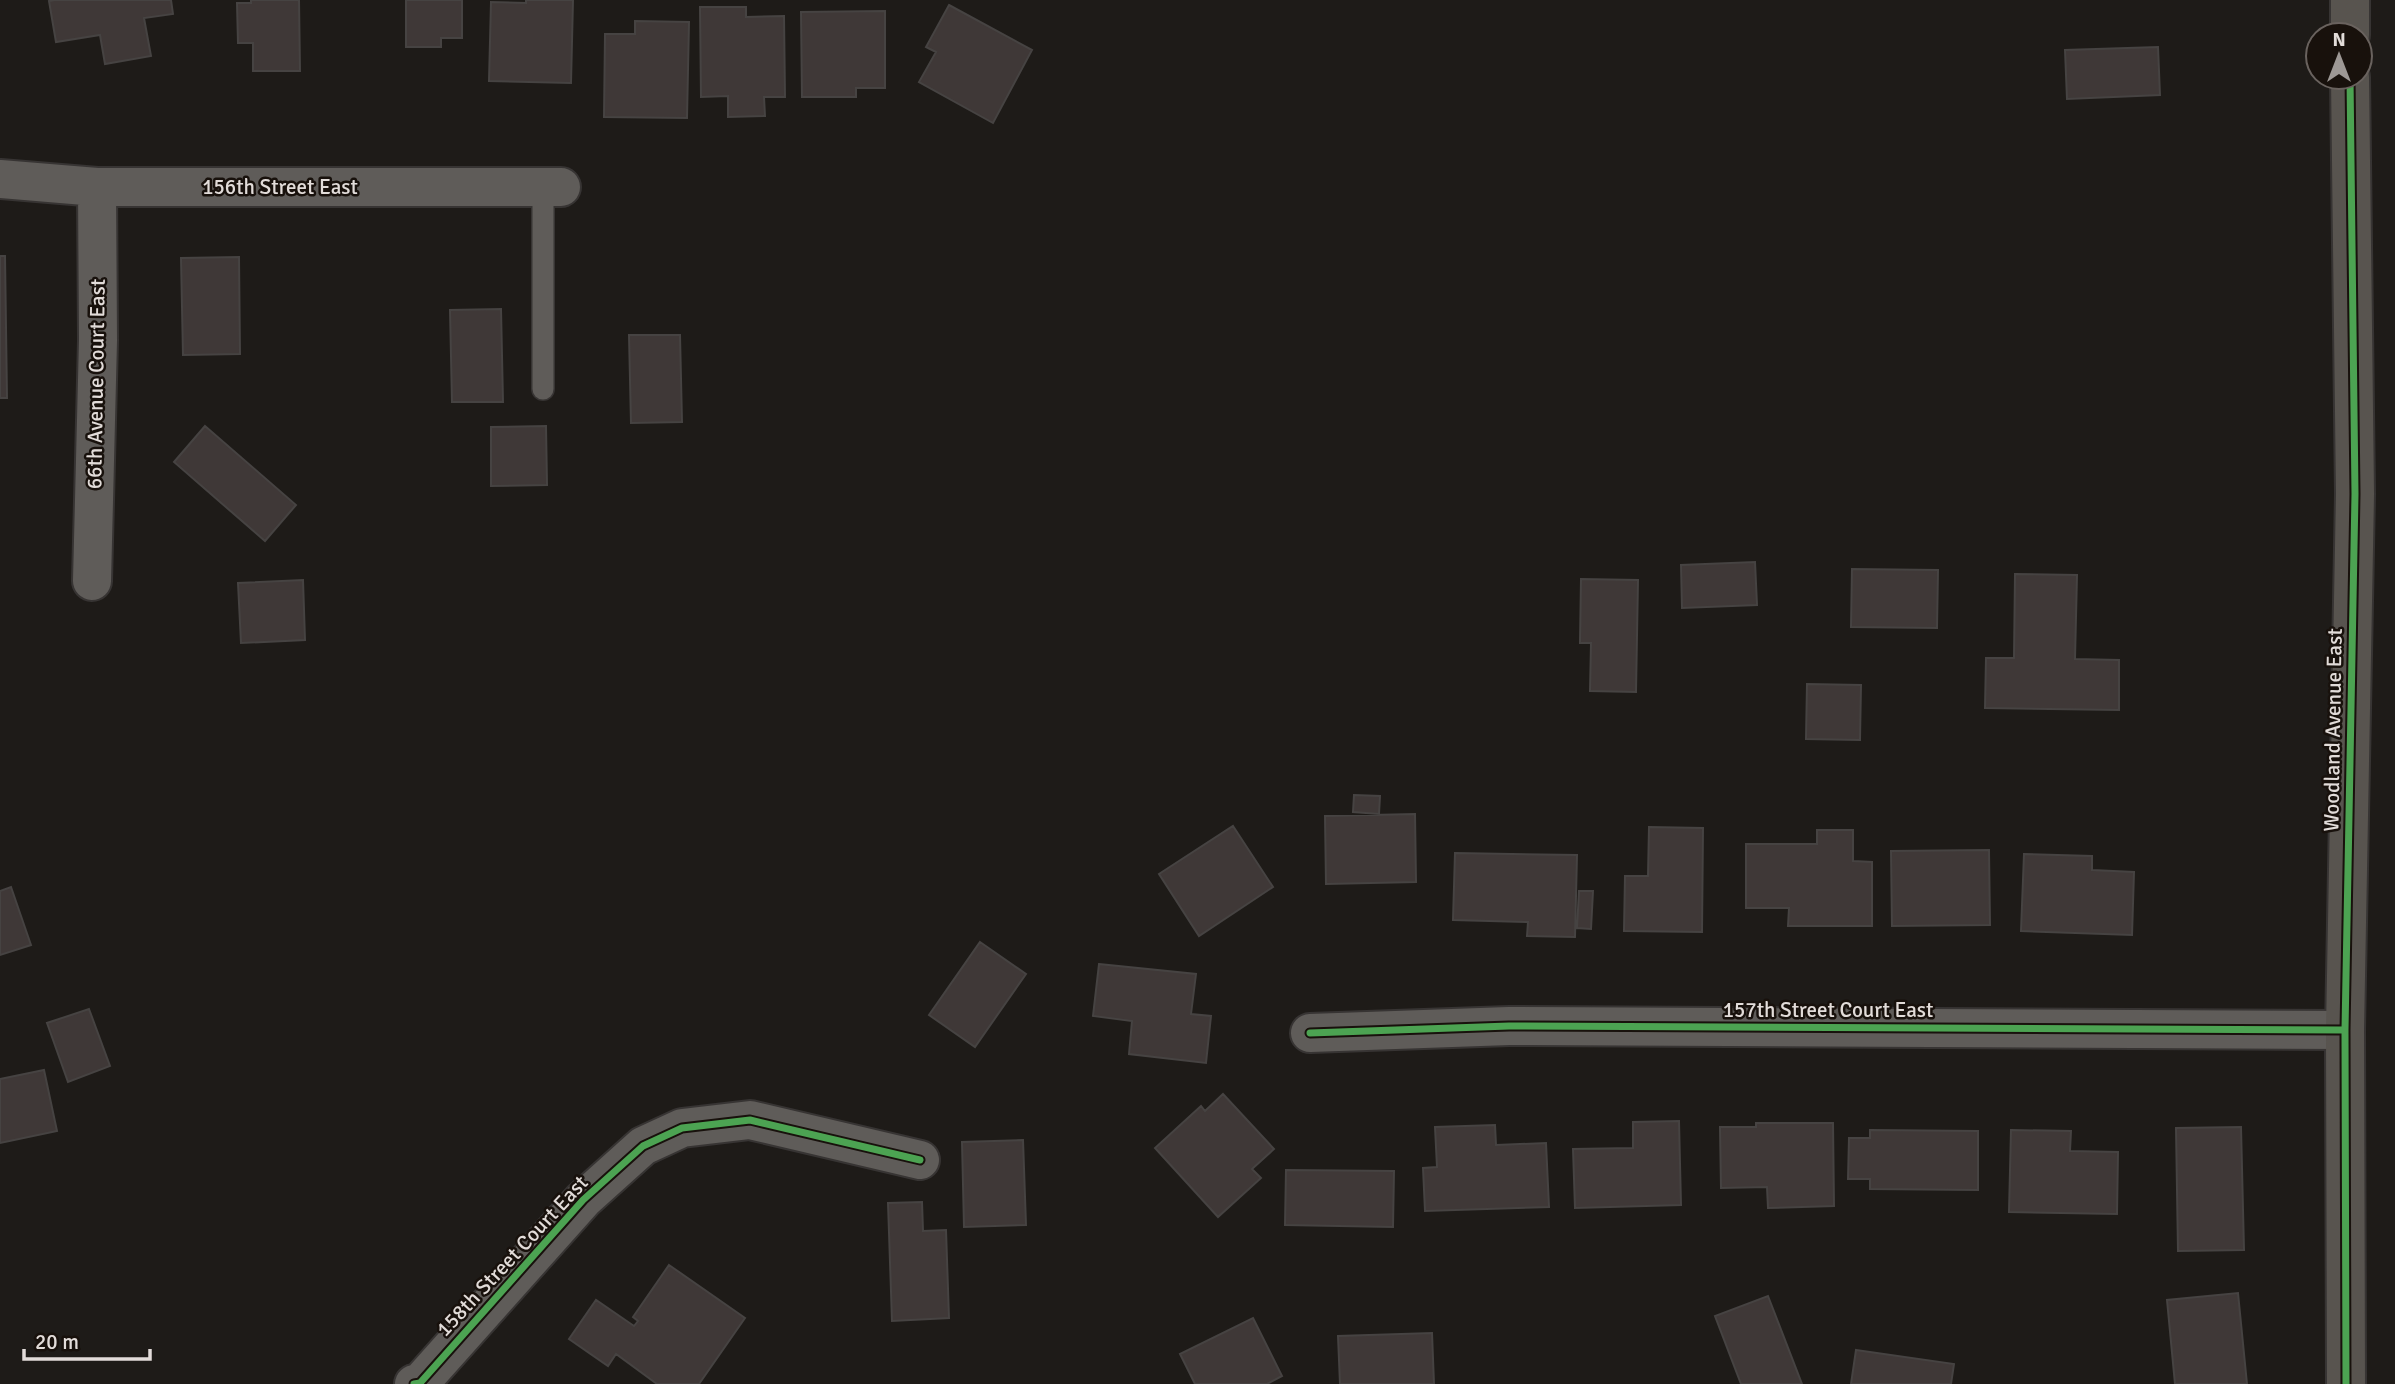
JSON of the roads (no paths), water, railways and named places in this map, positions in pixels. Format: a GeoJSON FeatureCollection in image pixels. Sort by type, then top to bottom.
{"type":"FeatureCollection","features":[{"type":"Feature","properties":{"kind":"street"},"geometry":{"type":"LineString","coordinates":[[2350,0],[2350,21]]}},
{"type":"Feature","properties":{"kind":"street","name":"Woodland Avenue East"},"geometry":{"type":"LineString","coordinates":[[2346,1384],[2346,1030],[2355,494],[2350,91]]}},
{"type":"Feature","properties":{"kind":"street","name":"156th Street East"},"geometry":{"type":"LineString","coordinates":[[0,179],[97,187],[552,187]]}},
{"type":"Feature","properties":{"kind":"street","name":"66th Avenue Court East"},"geometry":{"type":"LineString","coordinates":[[92,581],[98,340],[97,187]]}},
{"type":"Feature","properties":{"kind":"street","name":"157th Street Court East"},"geometry":{"type":"LineString","coordinates":[[1310,1033],[1509,1026],[2346,1030]]}},
{"type":"Feature","properties":{"kind":"street","name":"158th Street Court East"},"geometry":{"type":"LineString","coordinates":[[414,1384],[420,1382],[583,1200],[643,1146],[682,1128],[750,1120],[920,1160]]}},
{"type":"Feature","properties":{"kind":"lane"},"geometry":{"type":"LineString","coordinates":[[543,389],[552,187]]}}]}
